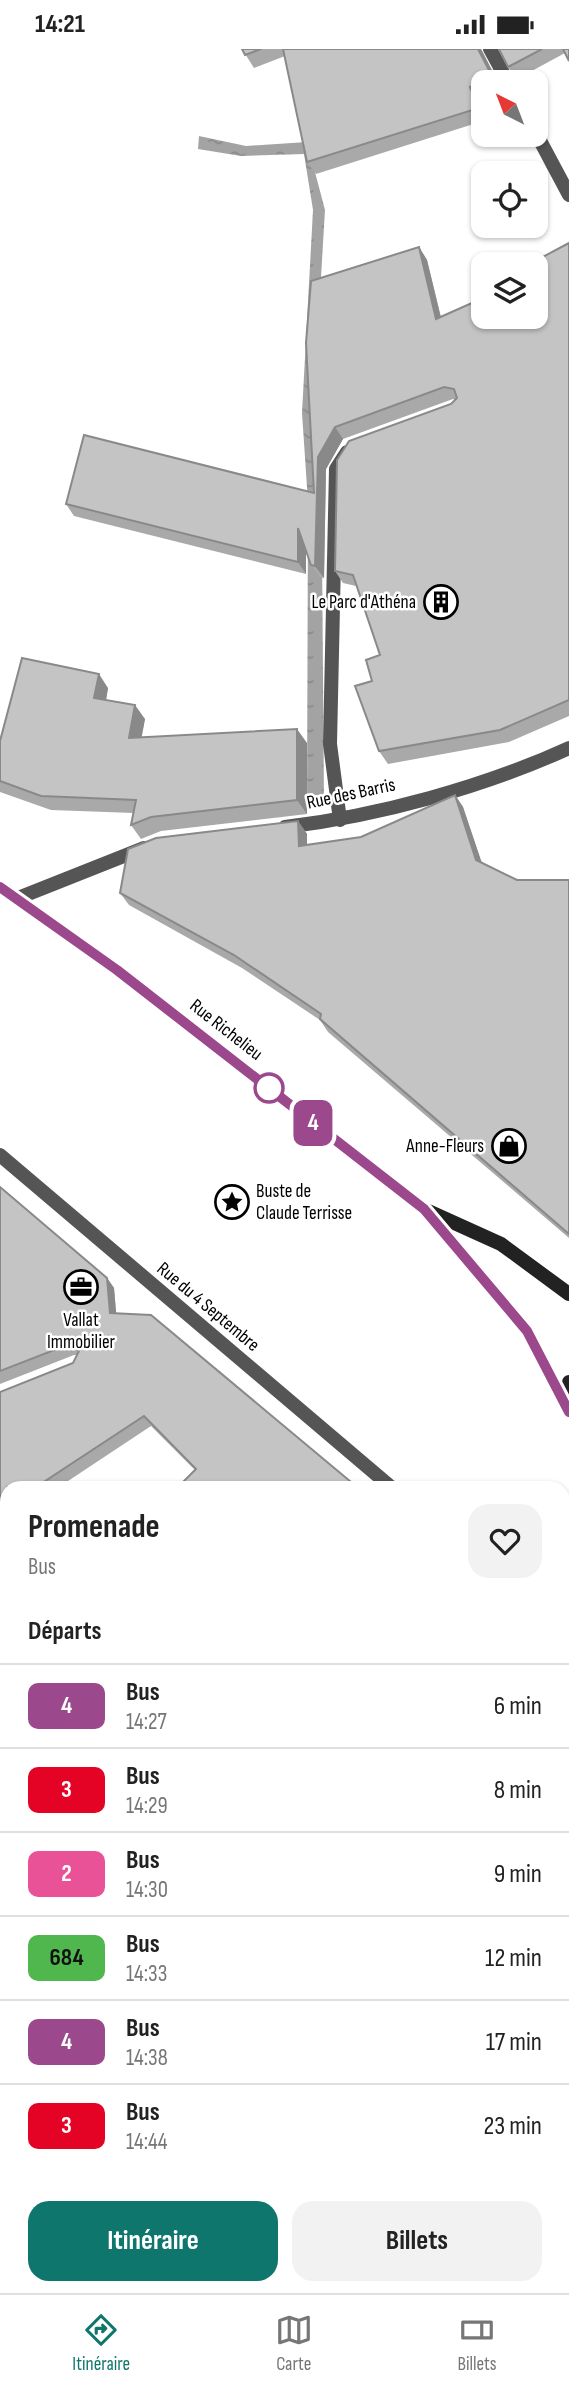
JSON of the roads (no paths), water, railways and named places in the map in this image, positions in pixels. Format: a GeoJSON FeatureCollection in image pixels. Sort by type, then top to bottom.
{"type":"FeatureCollection","features":[{"type":"Feature","properties":{"kind":"main road","name":"Rue Richelieu"},"geometry":{"type":"LineString","coordinates":[[0,887],[117,970],[424,1209],[527,1331],[569,1412]]}},
{"type":"Feature","properties":{"kind":"main road","name":"Rue Richelieu"},"geometry":{"type":"LineString","coordinates":[[424,1209],[501,1244],[569,1294]]}},
{"type":"Feature","properties":{"kind":"main road"},"geometry":{"type":"LineString","coordinates":[[569,1382],[569,1389]]}},
{"type":"Feature","properties":{"kind":"street"},"geometry":{"type":"LineString","coordinates":[[490,49],[501,70]]}},
{"type":"Feature","properties":{"kind":"street"},"geometry":{"type":"LineString","coordinates":[[543,147],[569,195]]}},
{"type":"Feature","properties":{"kind":"street"},"geometry":{"type":"LineString","coordinates":[[340,820],[330,744],[336,469],[352,445],[365,441]]}},
{"type":"Feature","properties":{"kind":"street","name":"Rue des Barris"},"geometry":{"type":"LineString","coordinates":[[272,828],[340,820],[519,771],[569,748]]}},
{"type":"Feature","properties":{"kind":"street"},"geometry":{"type":"LineString","coordinates":[[18,898],[162,841]]}},
{"type":"Feature","properties":{"kind":"street","name":"Rue du 4 Septembre"},"geometry":{"type":"LineString","coordinates":[[0,1155],[384,1481]]}},
{"type":"Feature","properties":{"kind":"water"},"geometry":{"type":"Polygon","coordinates":[[[199,136],[246,146],[307,142],[325,210],[320,294],[324,803],[307,805],[308,502],[302,413],[313,210],[304,154],[241,156],[198,149],[199,136]]]}},
{"type":"Feature","properties":{"kind":"place","name":"Le Parc d'Athéna"},"geometry":{"type":"Point","coordinates":[441,602]}},
{"type":"Feature","properties":{"kind":"place","name":"Anne-Fleurs"},"geometry":{"type":"Point","coordinates":[509,1146]}},
{"type":"Feature","properties":{"kind":"place","name":"Buste de Claude Terrisse"},"geometry":{"type":"Point","coordinates":[232,1202]}},
{"type":"Feature","properties":{"kind":"place","name":"Vallat Immobilier"},"geometry":{"type":"Point","coordinates":[81,1287]}}]}
